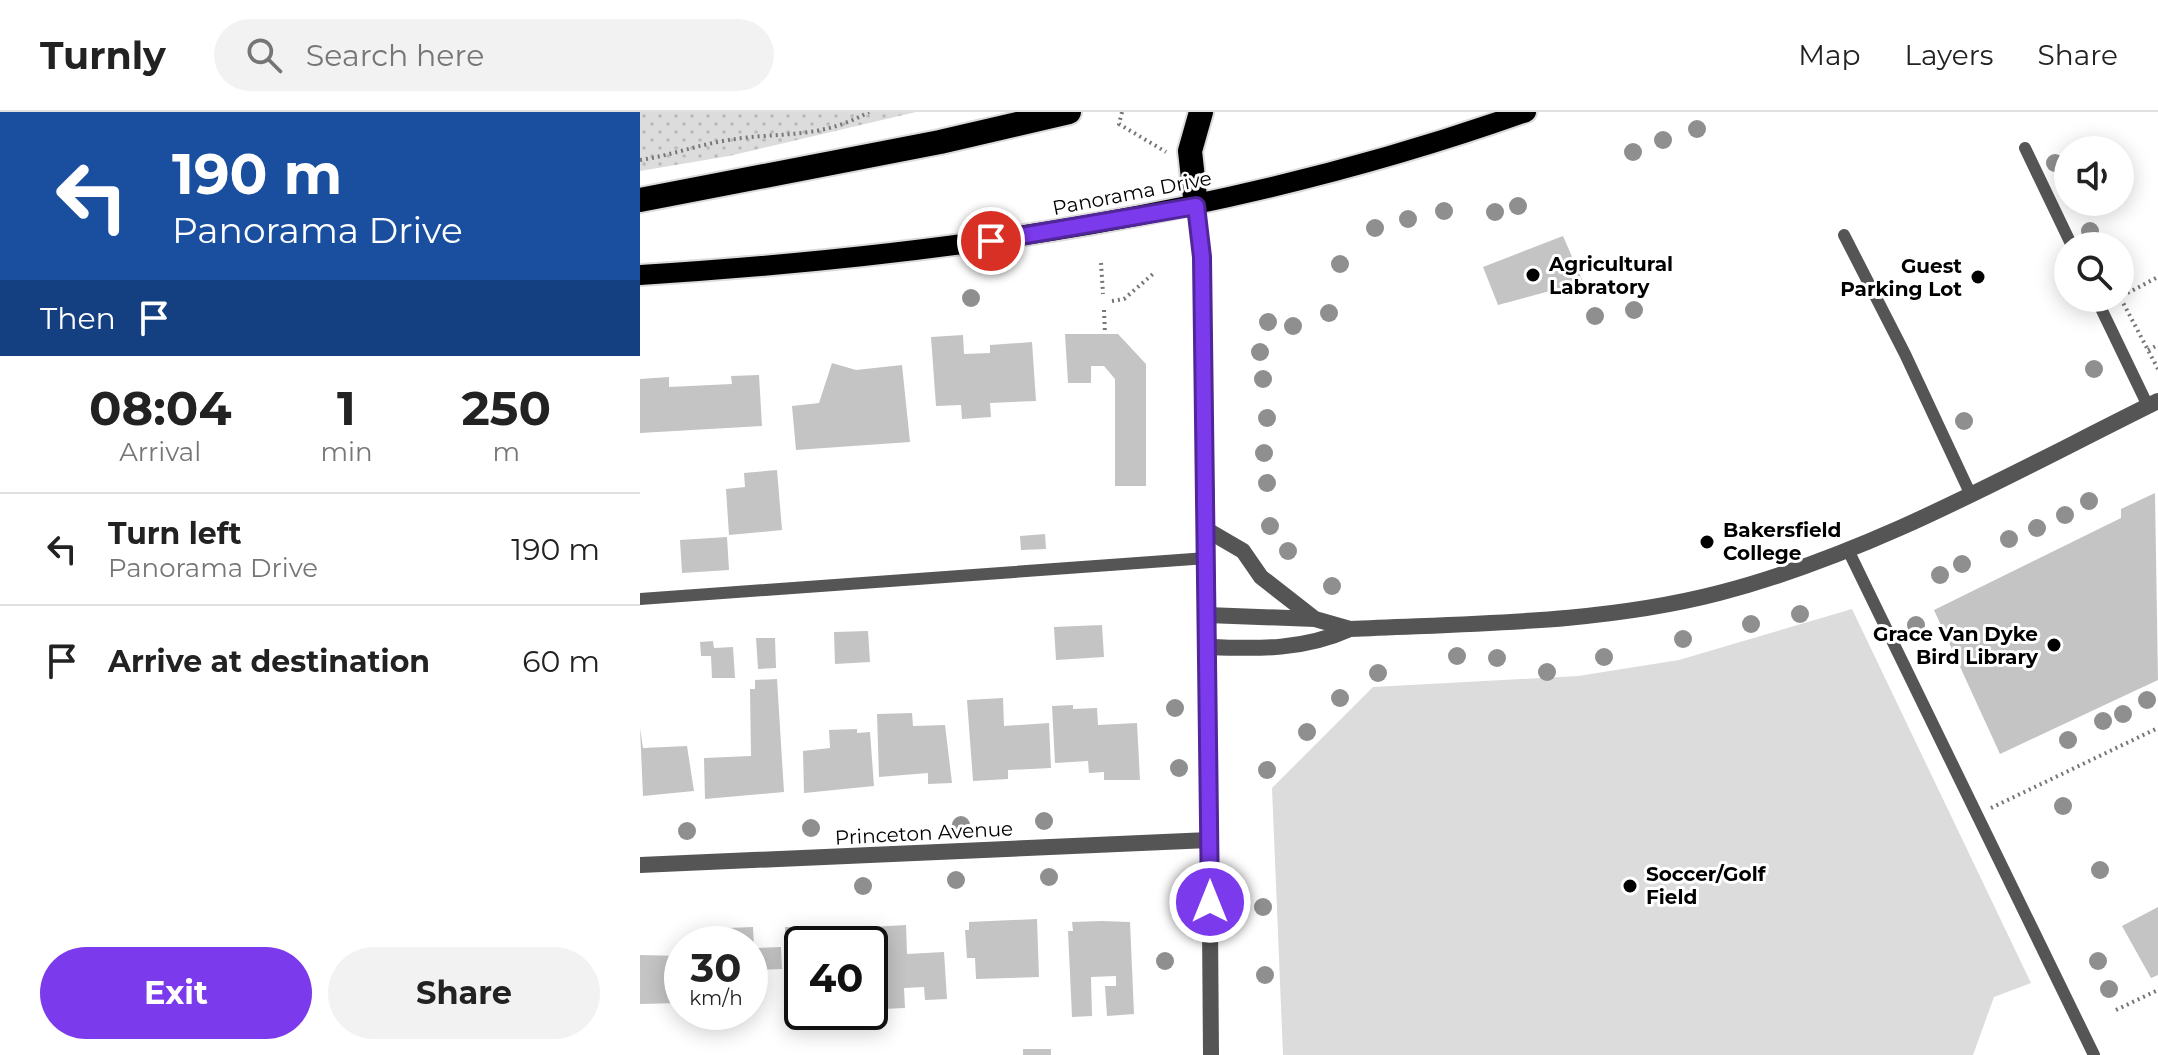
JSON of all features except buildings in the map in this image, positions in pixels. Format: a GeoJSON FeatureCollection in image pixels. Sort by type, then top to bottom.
{"type":"FeatureCollection","features":[{"type":"Feature","properties":{"kind":"highway"},"geometry":{"type":"LineString","coordinates":[[640,200],[940,142],[1069,112]]}},
{"type":"Feature","properties":{"kind":"highway"},"geometry":{"type":"LineString","coordinates":[[1196,206],[1190,151],[1201,112]]}},
{"type":"Feature","properties":{"kind":"main road","name":"Panorama Drive"},"geometry":{"type":"LineString","coordinates":[[640,275],[932,250],[1196,206],[1433,144],[1526,112]]}},
{"type":"Feature","properties":{"kind":"street"},"geometry":{"type":"LineString","coordinates":[[1196,206],[1202,257],[1207,530],[1211,1055]]}},
{"type":"Feature","properties":{"kind":"street"},"geometry":{"type":"LineString","coordinates":[[1207,615],[1315,619],[1350,629],[1591,617],[1719,593],[1848,550],[2153,403]]}},
{"type":"Feature","properties":{"kind":"street"},"geometry":{"type":"LineString","coordinates":[[1207,530],[1243,551],[1261,577],[1315,619]]}},
{"type":"Feature","properties":{"kind":"street"},"geometry":{"type":"LineString","coordinates":[[1209,647],[1262,649],[1319,643],[1350,629]]}},
{"type":"Feature","properties":{"kind":"street","name":"Princeton Avenue"},"geometry":{"type":"LineString","coordinates":[[640,865],[1209,840]]}},
{"type":"Feature","properties":{"kind":"lane"},"geometry":{"type":"LineString","coordinates":[[2025,148],[2065,232]]}},
{"type":"Feature","properties":{"kind":"lane"},"geometry":{"type":"LineString","coordinates":[[1844,235],[1905,354],[1970,493]]}},
{"type":"Feature","properties":{"kind":"lane"},"geometry":{"type":"LineString","coordinates":[[2104,312],[2153,403]]}},
{"type":"Feature","properties":{"kind":"lane"},"geometry":{"type":"LineString","coordinates":[[1848,550],[2094,1055]]}},
{"type":"Feature","properties":{"kind":"lane"},"geometry":{"type":"LineString","coordinates":[[640,599],[1207,558]]}},
{"type":"Feature","properties":{"kind":"path"},"geometry":{"type":"LineString","coordinates":[[640,160],[721,141],[841,127],[869,112]]}},
{"type":"Feature","properties":{"kind":"path"},"geometry":{"type":"LineString","coordinates":[[1122,112],[1119,124],[1167,152]]}},
{"type":"Feature","properties":{"kind":"path"},"geometry":{"type":"LineString","coordinates":[[1101,263],[1103,294]]}},
{"type":"Feature","properties":{"kind":"path"},"geometry":{"type":"LineString","coordinates":[[1112,301],[1124,299],[1153,274]]}},
{"type":"Feature","properties":{"kind":"path"},"geometry":{"type":"LineString","coordinates":[[2158,277],[2120,297],[2158,369]]}},
{"type":"Feature","properties":{"kind":"path"},"geometry":{"type":"LineString","coordinates":[[1104,310],[1105,334]]}},
{"type":"Feature","properties":{"kind":"path"},"geometry":{"type":"LineString","coordinates":[[2148,350],[2158,345]]}},
{"type":"Feature","properties":{"kind":"path"},"geometry":{"type":"LineString","coordinates":[[1979,814],[2158,728]]}},
{"type":"Feature","properties":{"kind":"path"},"geometry":{"type":"LineString","coordinates":[[2116,1010],[2158,990]]}},
{"type":"Feature","properties":{"kind":"shaded area"},"geometry":{"type":"Polygon","coordinates":[[[640,112],[916,112],[729,156],[640,171],[640,112]]]}},
{"type":"Feature","properties":{"kind":"shaded area","name":"Soccer/Golf Field"},"geometry":{"type":"Polygon","coordinates":[[[1852,609],[2031,983],[1994,997],[1973,1055],[1283,1055],[1272,788],[1373,687],[1578,676],[1679,660],[1852,609]]]}},
{"type":"Feature","properties":{"kind":"place","name":"Agricultural Labratory"},"geometry":{"type":"Point","coordinates":[1533,275]}},
{"type":"Feature","properties":{"kind":"place","name":"Guest Parking Lot"},"geometry":{"type":"Point","coordinates":[1978,277]}},
{"type":"Feature","properties":{"kind":"place","name":"Bakersfield College"},"geometry":{"type":"Point","coordinates":[1707,542]}},
{"type":"Feature","properties":{"kind":"place","name":"Grace Van Dyke Bird Library"},"geometry":{"type":"Point","coordinates":[2054,645]}},
{"type":"Feature","properties":{"kind":"place","name":"Soccer/Golf Field"},"geometry":{"type":"Point","coordinates":[1630,886]}},
{"type":"Feature","properties":{"kind":"route"},"geometry":{"type":"LineString","coordinates":[[991,241],[1196,206],[1202,257],[1210,902]]}}]}
